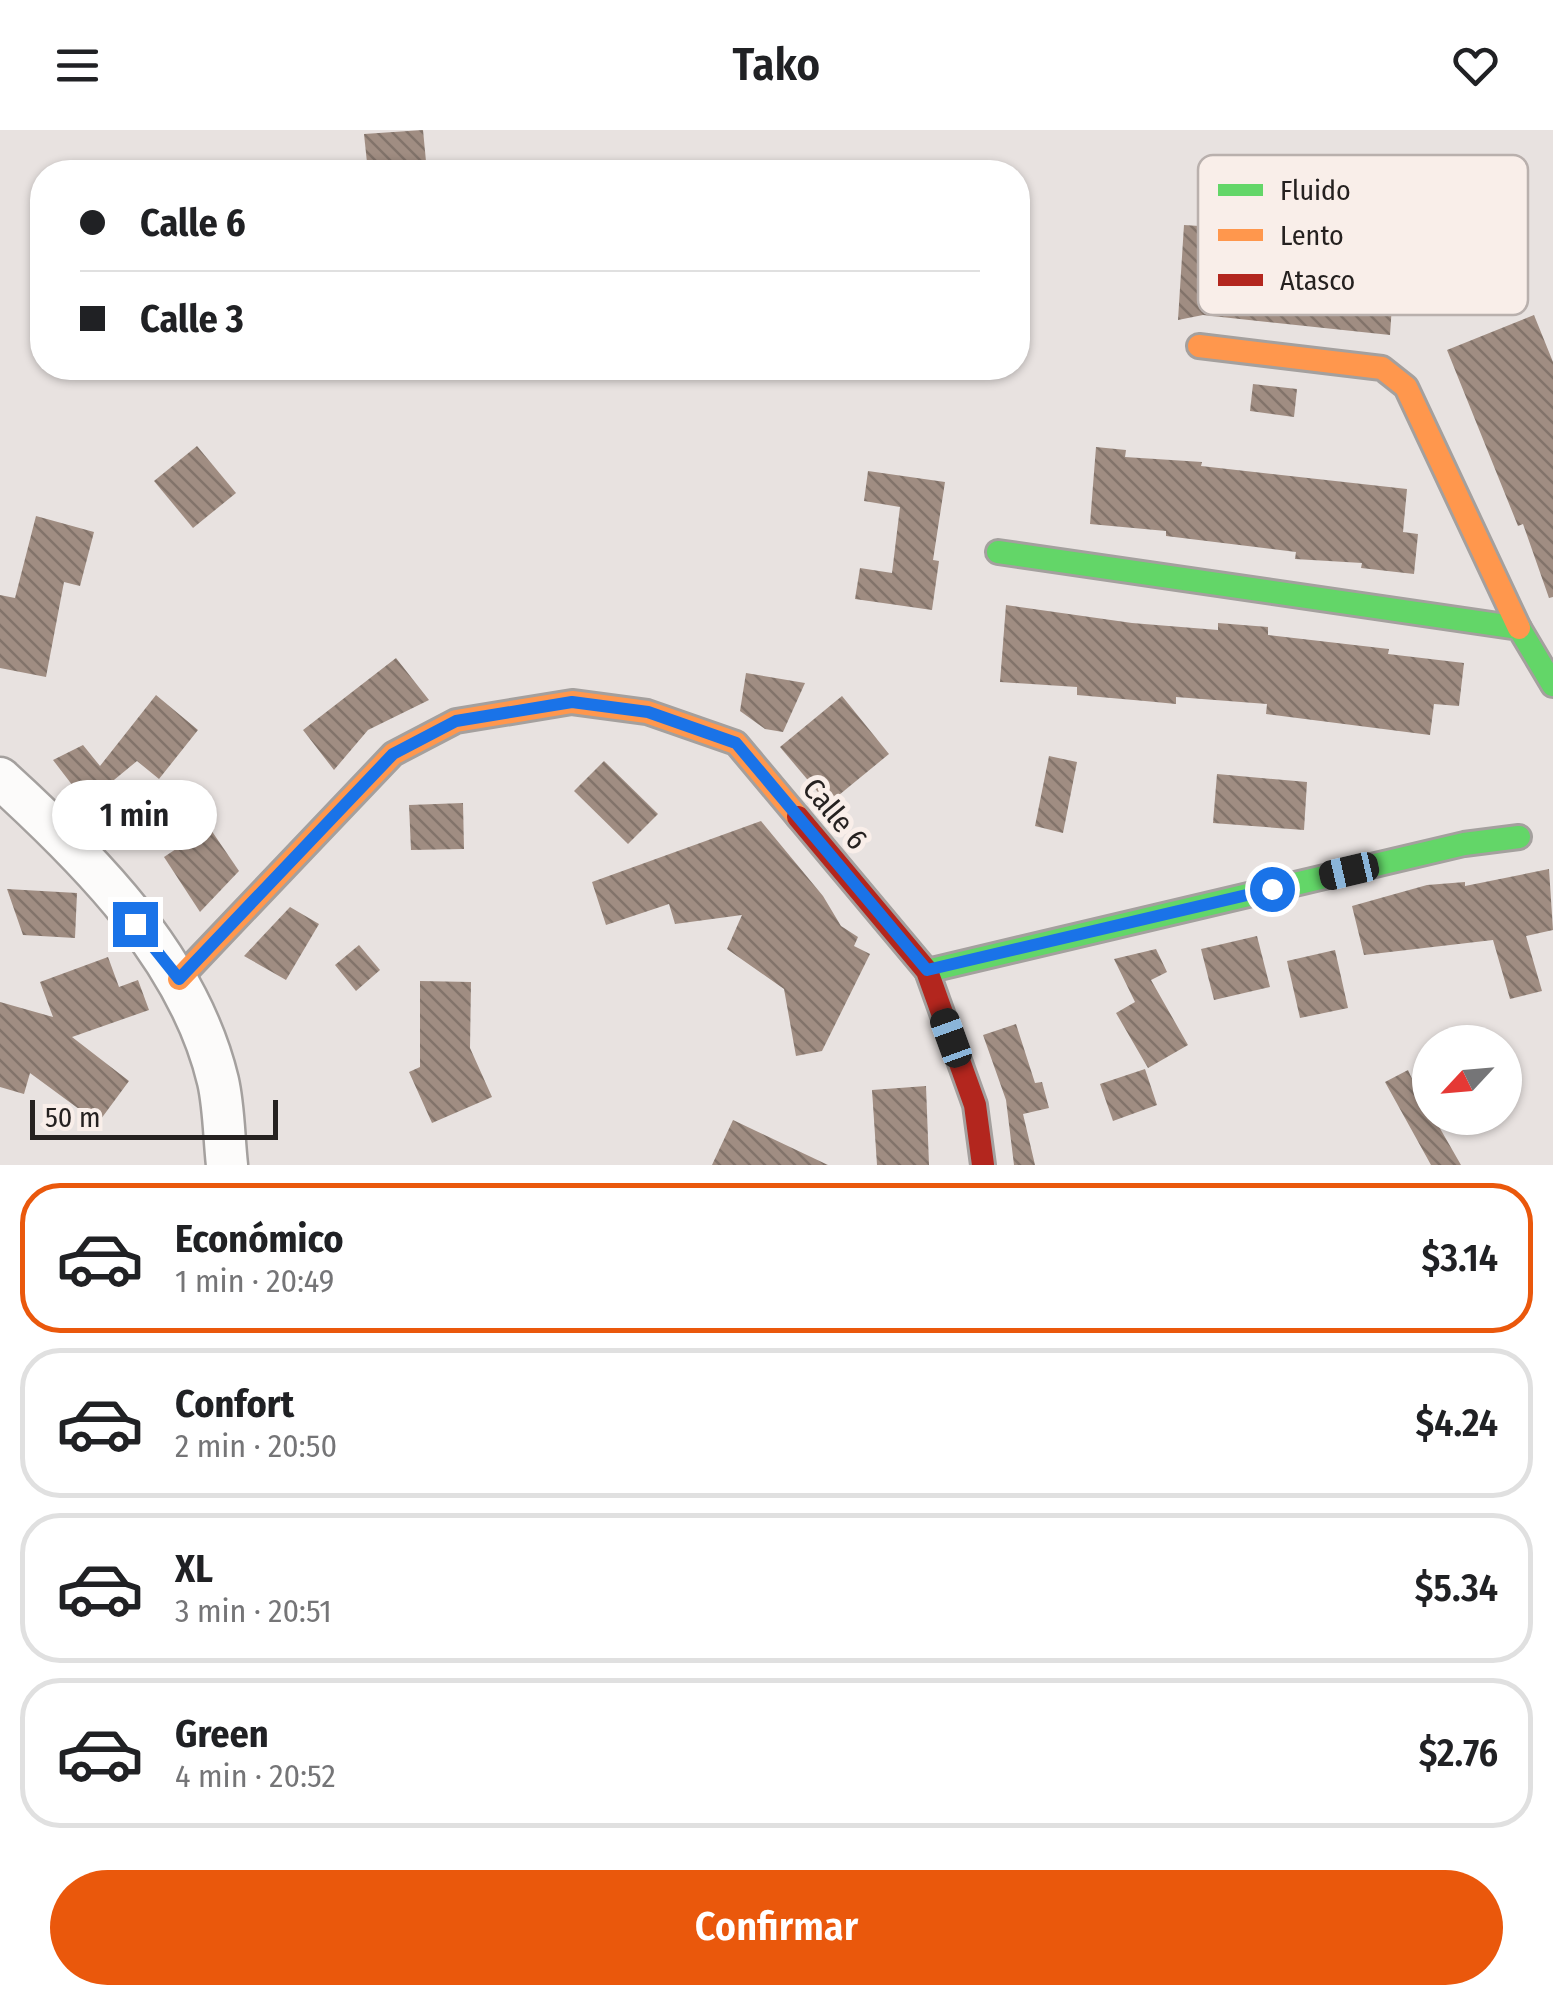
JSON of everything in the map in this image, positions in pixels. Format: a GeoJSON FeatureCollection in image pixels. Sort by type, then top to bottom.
{"type":"FeatureCollection","features":[{"type":"Feature","properties":{"kind":"street"},"geometry":{"type":"LineString","coordinates":[[1200,346],[1382,368],[1406,388],[1518,628],[1553,686]]}},
{"type":"Feature","properties":{"kind":"street"},"geometry":{"type":"LineString","coordinates":[[998,552],[1518,628]]}},
{"type":"Feature","properties":{"kind":"street","name":"Calle 6"},"geometry":{"type":"LineString","coordinates":[[179,979],[393,754],[456,721],[572,702],[648,712],[736,743],[927,970]]}},
{"type":"Feature","properties":{"kind":"street"},"geometry":{"type":"LineString","coordinates":[[0,778],[69,840],[179,979],[218,1080],[227,1165]]}},
{"type":"Feature","properties":{"kind":"street"},"geometry":{"type":"LineString","coordinates":[[983,1165],[975,1105],[927,970],[1464,844],[1519,837]]}},
{"type":"Feature","properties":{"kind":"building"},"geometry":{"type":"Polygon","coordinates":[[[423,130],[426,160],[367,160],[364,134],[423,130]]]}},
{"type":"Feature","properties":{"kind":"building"},"geometry":{"type":"Polygon","coordinates":[[[1184,225],[1198,226],[1198,315],[1203,315],[1178,320],[1184,225]]]}},
{"type":"Feature","properties":{"kind":"building"},"geometry":{"type":"Polygon","coordinates":[[[1203,315],[1391,315],[1390,335],[1203,315]]]}},
{"type":"Feature","properties":{"kind":"building"},"geometry":{"type":"Polygon","coordinates":[[[1534,315],[1553,362],[1553,597],[1549,598],[1523,524],[1518,526],[1447,350],[1534,315]]]}},
{"type":"Feature","properties":{"kind":"building"},"geometry":{"type":"Polygon","coordinates":[[[1253,384],[1297,389],[1294,417],[1250,411],[1253,384]]]}},
{"type":"Feature","properties":{"kind":"building"},"geometry":{"type":"Polygon","coordinates":[[[197,446],[236,493],[193,528],[154,481],[197,446]]]}},
{"type":"Feature","properties":{"kind":"building"},"geometry":{"type":"Polygon","coordinates":[[[1096,447],[1126,450],[1125,457],[1202,462],[1201,466],[1407,489],[1403,532],[1418,534],[1414,574],[1361,568],[1362,563],[1295,559],[1296,552],[1166,536],[1166,531],[1090,524],[1096,447]]]}},
{"type":"Feature","properties":{"kind":"building"},"geometry":{"type":"Polygon","coordinates":[[[868,471],[945,482],[933,560],[939,561],[932,610],[855,599],[860,568],[892,573],[900,507],[864,501],[868,471]]]}},
{"type":"Feature","properties":{"kind":"building"},"geometry":{"type":"Polygon","coordinates":[[[36,516],[94,532],[80,586],[64,582],[46,677],[0,668],[0,595],[15,598],[36,516]]]}},
{"type":"Feature","properties":{"kind":"building"},"geometry":{"type":"Polygon","coordinates":[[[1006,605],[1132,623],[1218,630],[1218,623],[1268,627],[1268,635],[1389,649],[1388,654],[1464,663],[1459,706],[1434,704],[1430,735],[1266,714],[1267,704],[1176,697],[1176,704],[1077,695],[1077,687],[1000,682],[1006,605]]]}},
{"type":"Feature","properties":{"kind":"building"},"geometry":{"type":"Polygon","coordinates":[[[396,658],[429,700],[368,730],[334,770],[303,730],[396,658]]]}},
{"type":"Feature","properties":{"kind":"building"},"geometry":{"type":"Polygon","coordinates":[[[746,673],[805,683],[783,732],[765,729],[740,711],[746,673]]]}},
{"type":"Feature","properties":{"kind":"building"},"geometry":{"type":"Polygon","coordinates":[[[156,695],[198,730],[159,779],[137,761],[86,803],[53,760],[83,745],[100,766],[156,695]]]}},
{"type":"Feature","properties":{"kind":"building"},"geometry":{"type":"Polygon","coordinates":[[[842,696],[889,754],[828,804],[780,747],[842,696]]]}},
{"type":"Feature","properties":{"kind":"building"},"geometry":{"type":"Polygon","coordinates":[[[1049,756],[1077,762],[1063,833],[1035,826],[1049,756]]]}},
{"type":"Feature","properties":{"kind":"building"},"geometry":{"type":"Polygon","coordinates":[[[604,761],[658,814],[628,844],[574,791],[604,761]]]}},
{"type":"Feature","properties":{"kind":"building"},"geometry":{"type":"Polygon","coordinates":[[[1217,774],[1307,782],[1304,830],[1213,823],[1217,774]]]}},
{"type":"Feature","properties":{"kind":"building"},"geometry":{"type":"Polygon","coordinates":[[[463,803],[464,849],[411,850],[409,805],[463,803]]]}},
{"type":"Feature","properties":{"kind":"building"},"geometry":{"type":"Polygon","coordinates":[[[761,821],[823,896],[841,926],[858,937],[854,946],[870,954],[822,1051],[796,1056],[784,989],[727,949],[742,915],[675,924],[669,904],[606,925],[592,882],[761,821]]]}},
{"type":"Feature","properties":{"kind":"building"},"geometry":{"type":"Polygon","coordinates":[[[209,827],[239,871],[200,912],[164,857],[209,827]]]}},
{"type":"Feature","properties":{"kind":"building"},"geometry":{"type":"Polygon","coordinates":[[[1549,869],[1553,930],[1526,936],[1542,991],[1510,999],[1493,940],[1364,955],[1352,906],[1427,885],[1465,882],[1465,886],[1549,869]]]}},
{"type":"Feature","properties":{"kind":"building"},"geometry":{"type":"Polygon","coordinates":[[[7,889],[77,893],[75,938],[23,935],[7,889]]]}},
{"type":"Feature","properties":{"kind":"building"},"geometry":{"type":"Polygon","coordinates":[[[290,907],[319,924],[286,980],[244,956],[290,907]]]}},
{"type":"Feature","properties":{"kind":"building"},"geometry":{"type":"Polygon","coordinates":[[[1257,936],[1270,987],[1214,1000],[1201,949],[1257,936]]]}},
{"type":"Feature","properties":{"kind":"building"},"geometry":{"type":"Polygon","coordinates":[[[359,945],[380,970],[356,991],[335,965],[359,945]]]}},
{"type":"Feature","properties":{"kind":"building"},"geometry":{"type":"Polygon","coordinates":[[[1156,949],[1167,972],[1151,980],[1188,1045],[1148,1068],[1116,1013],[1135,1002],[1114,959],[1156,949]]]}},
{"type":"Feature","properties":{"kind":"building"},"geometry":{"type":"Polygon","coordinates":[[[1335,950],[1348,1008],[1300,1018],[1287,961],[1335,950]]]}},
{"type":"Feature","properties":{"kind":"building"},"geometry":{"type":"Polygon","coordinates":[[[108,957],[119,987],[138,980],[149,1010],[72,1037],[129,1081],[98,1123],[30,1073],[24,1094],[0,1087],[0,1002],[53,1017],[40,982],[108,957]]]}},
{"type":"Feature","properties":{"kind":"building"},"geometry":{"type":"Polygon","coordinates":[[[420,981],[471,982],[470,1048],[492,1097],[432,1123],[409,1072],[420,1067],[420,981]]]}},
{"type":"Feature","properties":{"kind":"building"},"geometry":{"type":"Polygon","coordinates":[[[1016,1024],[1035,1083],[1042,1082],[1049,1108],[1023,1114],[1035,1165],[1014,1165],[1006,1100],[983,1035],[1016,1024]]]}},
{"type":"Feature","properties":{"kind":"building"},"geometry":{"type":"Polygon","coordinates":[[[1145,1069],[1157,1105],[1113,1121],[1100,1084],[1145,1069]]]}},
{"type":"Feature","properties":{"kind":"building"},"geometry":{"type":"Polygon","coordinates":[[[1408,1070],[1412,1079],[1412,1131],[1385,1082],[1408,1070]]]}},
{"type":"Feature","properties":{"kind":"building"},"geometry":{"type":"Polygon","coordinates":[[[926,1086],[929,1165],[877,1165],[872,1090],[926,1086]]]}},
{"type":"Feature","properties":{"kind":"building"},"geometry":{"type":"Polygon","coordinates":[[[733,1120],[828,1165],[712,1165],[733,1120]]]}},
{"type":"Feature","properties":{"kind":"building"},"geometry":{"type":"Polygon","coordinates":[[[1414,1135],[1444,1135],[1461,1165],[1431,1165],[1414,1135]]]}},
{"type":"Feature","properties":{"kind":"traffic: fast"},"geometry":{"type":"LineString","coordinates":[[998,552],[1519,628],[1553,685]]}},
{"type":"Feature","properties":{"kind":"traffic: fast"},"geometry":{"type":"LineString","coordinates":[[927,971],[1464,844],[1519,837]]}},
{"type":"Feature","properties":{"kind":"traffic: slow"},"geometry":{"type":"LineString","coordinates":[[1199,346],[1382,368],[1406,387],[1519,628]]}},
{"type":"Feature","properties":{"kind":"traffic: slow"},"geometry":{"type":"LineString","coordinates":[[179,979],[393,754],[456,721],[572,702],[647,712],[736,743],[798,817]]}},
{"type":"Feature","properties":{"kind":"traffic: jam"},"geometry":{"type":"LineString","coordinates":[[798,817],[927,971],[975,1105],[983,1165]]}},
{"type":"Feature","properties":{"kind":"route"},"geometry":{"type":"LineString","coordinates":[[135,924],[179,979],[393,754],[456,721],[572,702],[648,712],[736,743],[927,970],[1272,889]]}}]}
